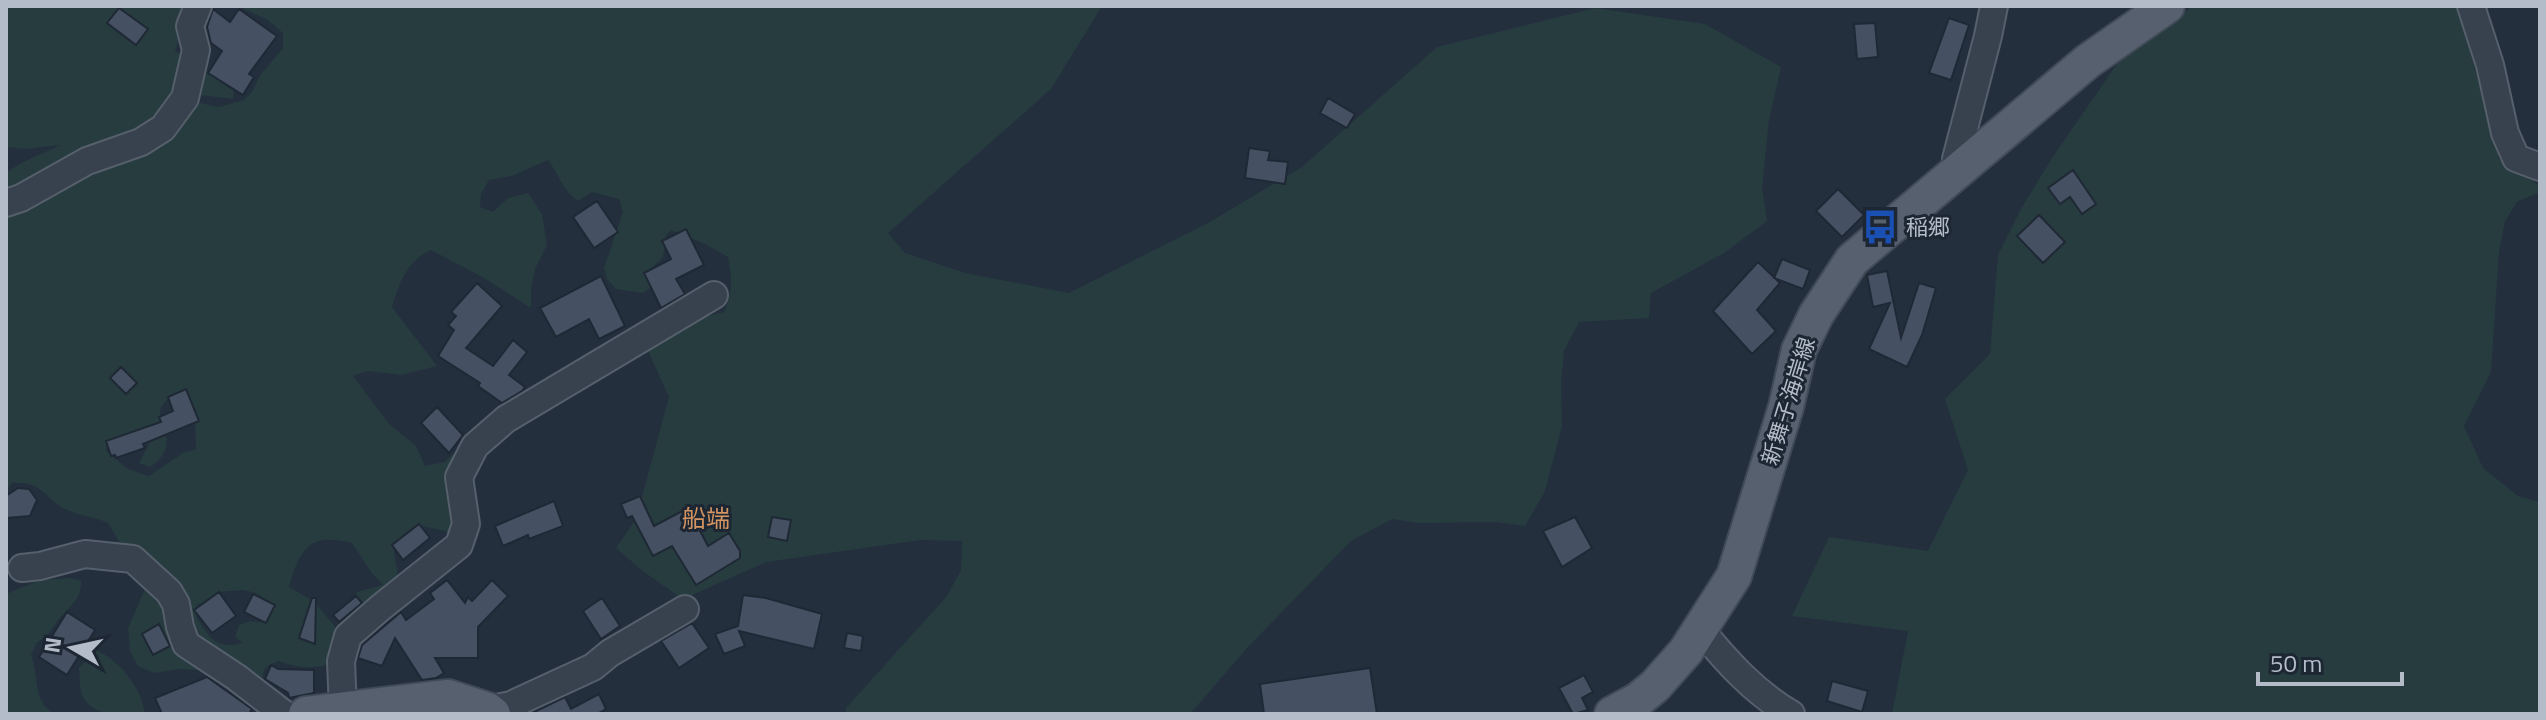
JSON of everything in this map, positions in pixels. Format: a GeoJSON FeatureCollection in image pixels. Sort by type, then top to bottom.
{"type":"FeatureCollection","features":[{"type":"Feature","properties":{"kind":"main road","name":"新舞子海岸線"},"geometry":{"type":"LineString","coordinates":[[1612,714],[1638,700],[1655,686],[1686,651],[1734,576],[1786,407],[1799,350],[1816,315],[1852,260],[2088,61],[2167,6]]}},
{"type":"Feature","properties":{"kind":"main road"},"geometry":{"type":"LineString","coordinates":[[306,714],[448,697],[489,713]]}},
{"type":"Feature","properties":{"kind":"street"},"geometry":{"type":"LineString","coordinates":[[6,203],[21,198],[87,161],[141,142],[163,128],[185,98],[196,50],[190,26],[198,6]]}},
{"type":"Feature","properties":{"kind":"street"},"geometry":{"type":"LineString","coordinates":[[1958,171],[1956,159],[1994,6]]}},
{"type":"Feature","properties":{"kind":"street"},"geometry":{"type":"LineString","coordinates":[[2471,6],[2490,65],[2505,133],[2516,158],[2540,167]]}},
{"type":"Feature","properties":{"kind":"street"},"geometry":{"type":"LineString","coordinates":[[343,711],[341,661],[348,636],[459,545],[466,524],[459,477],[475,446],[506,419],[714,295]]}},
{"type":"Feature","properties":{"kind":"street"},"geometry":{"type":"LineString","coordinates":[[22,568],[85,554],[133,559],[169,592],[176,604],[186,644],[284,714]]}},
{"type":"Feature","properties":{"kind":"street"},"geometry":{"type":"LineString","coordinates":[[489,713],[593,667],[610,653],[685,609]]}},
{"type":"Feature","properties":{"kind":"street"},"geometry":{"type":"LineString","coordinates":[[1700,629],[1728,664],[1769,701],[1791,714]]}},
{"type":"Feature","properties":{"kind":"green space"},"geometry":{"type":"Polygon","coordinates":[[[6,6],[196,6],[175,51],[234,91],[233,99],[191,94],[191,101],[219,107],[244,100],[283,48],[283,33],[268,20],[237,6],[1102,6],[1051,89],[888,233],[905,253],[965,273],[1069,293],[1208,223],[1302,167],[1437,47],[1595,8],[1705,24],[1781,67],[1769,120],[1762,188],[1767,221],[1724,253],[1651,293],[1649,318],[1579,322],[1564,351],[1562,426],[1545,491],[1525,526],[1496,522],[1419,523],[1392,519],[1351,541],[1248,647],[1190,714],[846,714],[846,708],[947,596],[961,570],[962,541],[920,540],[766,562],[683,599],[616,548],[636,519],[669,397],[644,342],[696,319],[724,312],[730,292],[728,257],[671,230],[666,235],[663,257],[648,272],[650,288],[643,293],[616,289],[607,279],[604,268],[623,212],[619,199],[592,192],[578,201],[565,188],[548,160],[512,176],[489,180],[481,194],[480,207],[493,212],[508,198],[528,193],[542,214],[547,245],[535,269],[531,308],[431,250],[410,266],[392,307],[437,366],[401,375],[368,371],[353,376],[389,424],[416,446],[425,466],[445,462],[463,444],[454,538],[445,531],[417,525],[393,546],[400,588],[368,610],[356,596],[357,592],[383,585],[352,543],[326,540],[308,547],[297,563],[289,587],[315,602],[336,628],[333,653],[328,664],[322,666],[304,667],[279,661],[272,664],[263,673],[263,694],[198,670],[154,673],[138,666],[130,651],[128,628],[146,587],[108,523],[62,507],[32,485],[12,483],[6,491],[6,173],[60,145],[25,149],[6,147],[6,6]],[[185,390],[168,399],[161,408],[160,417],[167,445],[162,456],[150,467],[139,463],[149,444],[144,442],[117,440],[107,444],[106,451],[128,469],[149,476],[183,453],[196,449],[195,413],[185,390]],[[243,590],[219,592],[209,603],[198,604],[196,616],[209,636],[219,643],[243,643],[235,637],[239,625],[250,621],[266,623],[275,605],[256,593],[243,590]]]}},
{"type":"Feature","properties":{"kind":"green space"},"geometry":{"type":"Polygon","coordinates":[[[2193,6],[2458,6],[2499,159],[2540,186],[2540,192],[2517,202],[2505,221],[2499,252],[2491,372],[2464,426],[2483,468],[2518,496],[2540,502],[2540,714],[1892,714],[1908,631],[1792,616],[1829,537],[1928,551],[1968,470],[1945,399],[1990,354],[1998,255],[2052,158],[2119,61],[2193,6]]]}},
{"type":"Feature","properties":{"kind":"green space"},"geometry":{"type":"Polygon","coordinates":[[[71,578],[81,581],[77,598],[48,635],[37,642],[31,655],[39,695],[55,714],[6,714],[6,594],[40,580],[71,578]]]}},
{"type":"Feature","properties":{"kind":"green space"},"geometry":{"type":"Polygon","coordinates":[[[96,650],[114,661],[128,676],[139,694],[145,714],[109,713],[86,702],[81,691],[79,668],[96,650]]]}},
{"type":"Feature","properties":{"kind":"building"},"geometry":{"type":"Polygon","coordinates":[[[119,8],[148,29],[136,45],[107,23],[119,8]]]}},
{"type":"Feature","properties":{"kind":"building"},"geometry":{"type":"Polygon","coordinates":[[[213,9],[230,22],[239,9],[277,36],[249,74],[254,77],[243,95],[208,73],[222,51],[211,43],[207,27],[213,9]]]}},
{"type":"Feature","properties":{"kind":"building"},"geometry":{"type":"Polygon","coordinates":[[[1949,18],[1969,25],[1951,80],[1929,73],[1949,18]]]}},
{"type":"Feature","properties":{"kind":"building"},"geometry":{"type":"Polygon","coordinates":[[[1875,23],[1878,57],[1857,59],[1854,24],[1875,23]]]}},
{"type":"Feature","properties":{"kind":"building"},"geometry":{"type":"Polygon","coordinates":[[[1328,98],[1355,114],[1347,128],[1320,113],[1328,98]]]}},
{"type":"Feature","properties":{"kind":"building"},"geometry":{"type":"Polygon","coordinates":[[[1249,148],[1270,151],[1268,160],[1288,162],[1285,184],[1245,178],[1249,148]]]}},
{"type":"Feature","properties":{"kind":"building"},"geometry":{"type":"Polygon","coordinates":[[[2073,170],[2096,204],[2082,214],[2070,197],[2060,204],[2048,188],[2073,170]]]}},
{"type":"Feature","properties":{"kind":"building"},"geometry":{"type":"Polygon","coordinates":[[[1838,189],[1864,215],[1842,237],[1816,211],[1838,189]]]}},
{"type":"Feature","properties":{"kind":"building"},"geometry":{"type":"Polygon","coordinates":[[[597,201],[618,232],[594,248],[573,217],[597,201]]]}},
{"type":"Feature","properties":{"kind":"building"},"geometry":{"type":"Polygon","coordinates":[[[2039,215],[2065,242],[2043,263],[2017,236],[2039,215]]]}},
{"type":"Feature","properties":{"kind":"building"},"geometry":{"type":"Polygon","coordinates":[[[686,229],[704,265],[676,279],[685,294],[661,308],[644,273],[671,259],[662,241],[686,229]]]}},
{"type":"Feature","properties":{"kind":"building"},"geometry":{"type":"Polygon","coordinates":[[[1782,259],[1810,270],[1803,289],[1774,278],[1782,259]]]}},
{"type":"Feature","properties":{"kind":"building"},"geometry":{"type":"Polygon","coordinates":[[[1758,262],[1780,283],[1757,310],[1776,331],[1752,354],[1713,311],[1758,262]]]}},
{"type":"Feature","properties":{"kind":"building"},"geometry":{"type":"Polygon","coordinates":[[[1887,271],[1901,338],[1919,283],[1936,288],[1922,335],[1907,367],[1869,349],[1890,303],[1873,307],[1867,275],[1887,271]]]}},
{"type":"Feature","properties":{"kind":"building"},"geometry":{"type":"Polygon","coordinates":[[[601,276],[625,326],[599,339],[589,319],[556,337],[540,308],[601,276]]]}},
{"type":"Feature","properties":{"kind":"building"},"geometry":{"type":"Polygon","coordinates":[[[477,283],[502,306],[466,348],[493,366],[513,340],[527,352],[509,375],[525,387],[502,403],[478,386],[480,383],[438,356],[454,330],[448,325],[456,316],[451,312],[477,283]]]}},
{"type":"Feature","properties":{"kind":"building"},"geometry":{"type":"Polygon","coordinates":[[[121,367],[137,383],[126,394],[110,378],[121,367]]]}},
{"type":"Feature","properties":{"kind":"building"},"geometry":{"type":"Polygon","coordinates":[[[186,389],[199,421],[143,444],[145,448],[116,458],[115,455],[111,456],[106,441],[161,422],[159,417],[173,411],[168,397],[186,389]]]}},
{"type":"Feature","properties":{"kind":"building"},"geometry":{"type":"Polygon","coordinates":[[[437,407],[463,435],[449,453],[421,423],[437,407]]]}},
{"type":"Feature","properties":{"kind":"building"},"geometry":{"type":"Polygon","coordinates":[[[18,488],[29,489],[37,500],[30,516],[6,518],[6,496],[18,488]]]}},
{"type":"Feature","properties":{"kind":"building"},"geometry":{"type":"Polygon","coordinates":[[[640,496],[654,526],[688,508],[708,546],[729,533],[740,551],[740,558],[696,585],[672,546],[653,556],[632,516],[627,518],[621,504],[640,496]]]}},
{"type":"Feature","properties":{"kind":"building"},"geometry":{"type":"Polygon","coordinates":[[[554,501],[563,526],[529,539],[528,535],[503,546],[495,526],[554,501]]]}},
{"type":"Feature","properties":{"kind":"building"},"geometry":{"type":"Polygon","coordinates":[[[772,517],[791,520],[787,541],[768,537],[772,517]]]}},
{"type":"Feature","properties":{"kind":"building"},"geometry":{"type":"Polygon","coordinates":[[[1575,517],[1592,548],[1562,567],[1543,531],[1575,517]]]}},
{"type":"Feature","properties":{"kind":"building"},"geometry":{"type":"Polygon","coordinates":[[[419,524],[430,538],[403,560],[392,545],[419,524]]]}},
{"type":"Feature","properties":{"kind":"building"},"geometry":{"type":"Polygon","coordinates":[[[447,580],[465,603],[468,597],[472,601],[492,580],[508,596],[478,627],[478,658],[435,658],[444,673],[422,680],[395,638],[382,666],[358,658],[362,645],[401,612],[406,620],[434,599],[430,593],[447,580]]]}},
{"type":"Feature","properties":{"kind":"building"},"geometry":{"type":"Polygon","coordinates":[[[219,592],[236,616],[212,633],[194,610],[219,592]]]}},
{"type":"Feature","properties":{"kind":"building"},"geometry":{"type":"Polygon","coordinates":[[[253,594],[275,605],[266,623],[244,612],[253,594]]]}},
{"type":"Feature","properties":{"kind":"building"},"geometry":{"type":"Polygon","coordinates":[[[743,595],[766,598],[822,614],[814,649],[739,631],[745,646],[724,654],[715,634],[738,626],[743,595]]]}},
{"type":"Feature","properties":{"kind":"building"},"geometry":{"type":"Polygon","coordinates":[[[356,596],[362,603],[339,622],[333,615],[356,596]]]}},
{"type":"Feature","properties":{"kind":"building"},"geometry":{"type":"Polygon","coordinates":[[[312,598],[316,598],[315,644],[299,638],[312,598]]]}},
{"type":"Feature","properties":{"kind":"building"},"geometry":{"type":"Polygon","coordinates":[[[602,598],[620,626],[601,639],[583,611],[602,598]]]}},
{"type":"Feature","properties":{"kind":"building"},"geometry":{"type":"Polygon","coordinates":[[[67,612],[95,630],[67,675],[39,657],[67,612]]]}},
{"type":"Feature","properties":{"kind":"building"},"geometry":{"type":"Polygon","coordinates":[[[692,623],[709,648],[679,668],[661,641],[692,623]]]}},
{"type":"Feature","properties":{"kind":"building"},"geometry":{"type":"Polygon","coordinates":[[[159,624],[170,646],[153,655],[142,634],[159,624]]]}},
{"type":"Feature","properties":{"kind":"building"},"geometry":{"type":"Polygon","coordinates":[[[847,633],[863,636],[861,651],[844,648],[847,633]]]}},
{"type":"Feature","properties":{"kind":"building"},"geometry":{"type":"Polygon","coordinates":[[[271,665],[278,669],[314,670],[314,693],[289,698],[288,693],[265,679],[271,665]]]}},
{"type":"Feature","properties":{"kind":"building"},"geometry":{"type":"Polygon","coordinates":[[[1370,668],[1377,714],[1264,714],[1260,684],[1370,668]]]}},
{"type":"Feature","properties":{"kind":"building"},"geometry":{"type":"Polygon","coordinates":[[[1584,675],[1593,692],[1582,698],[1588,710],[1573,714],[1559,688],[1584,675]]]}},
{"type":"Feature","properties":{"kind":"building"},"geometry":{"type":"Polygon","coordinates":[[[207,677],[252,709],[249,714],[162,714],[155,698],[207,677]]]}},
{"type":"Feature","properties":{"kind":"building"},"geometry":{"type":"Polygon","coordinates":[[[1832,681],[1868,691],[1862,712],[1827,701],[1832,681]]]}},
{"type":"Feature","properties":{"kind":"building"},"geometry":{"type":"Polygon","coordinates":[[[599,694],[606,709],[597,714],[530,714],[565,697],[571,709],[599,694]]]}},
{"type":"Feature","properties":{"kind":"place","name":"稲郷"},"geometry":{"type":"Point","coordinates":[1880,227]}},
{"type":"Feature","properties":{"kind":"district","name":"船端"},"geometry":{"type":"Point","coordinates":[706,518]}}]}
